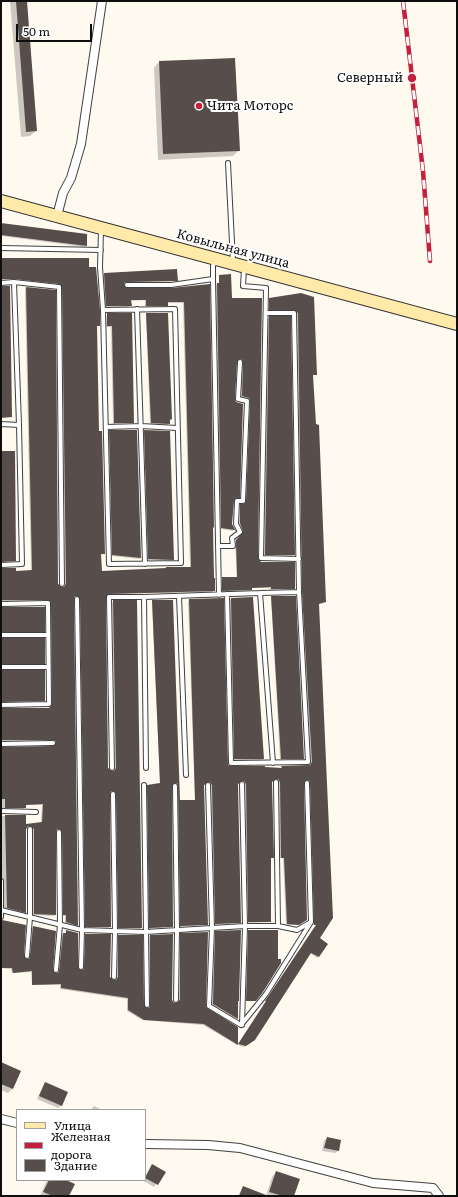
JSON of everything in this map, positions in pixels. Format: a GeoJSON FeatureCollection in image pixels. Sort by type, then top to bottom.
{"type":"FeatureCollection","features":[{"type":"Feature","properties":{"kind":"main road","name":"Ковыльная улица"},"geometry":{"type":"LineString","coordinates":[[1,201],[457,324]]}},
{"type":"Feature","properties":{"kind":"street"},"geometry":{"type":"LineString","coordinates":[[57,216],[63,193],[71,178],[81,144],[102,1]]}},
{"type":"Feature","properties":{"kind":"street"},"geometry":{"type":"LineString","coordinates":[[1,1119],[16,1123]]}},
{"type":"Feature","properties":{"kind":"street"},"geometry":{"type":"LineString","coordinates":[[146,1144],[208,1145],[240,1148],[373,1183],[432,1188],[439,1196]]}},
{"type":"Feature","properties":{"kind":"lane"},"geometry":{"type":"LineString","coordinates":[[228,163],[239,264],[243,286],[266,288],[261,558],[299,559]]}},
{"type":"Feature","properties":{"kind":"lane"},"geometry":{"type":"LineString","coordinates":[[101,227],[100,267],[103,310],[109,564],[180,563],[175,309],[103,310]]}},
{"type":"Feature","properties":{"kind":"lane"},"geometry":{"type":"LineString","coordinates":[[1,248],[101,250]]}},
{"type":"Feature","properties":{"kind":"lane"},"geometry":{"type":"LineString","coordinates":[[215,258],[213,266],[213,279],[219,595]]}},
{"type":"Feature","properties":{"kind":"lane"},"geometry":{"type":"LineString","coordinates":[[127,285],[171,285],[213,279]]}},
{"type":"Feature","properties":{"kind":"lane"},"geometry":{"type":"LineString","coordinates":[[1,564],[22,564],[14,282]]}},
{"type":"Feature","properties":{"kind":"lane"},"geometry":{"type":"LineString","coordinates":[[1,283],[14,282],[59,287],[62,584]]}},
{"type":"Feature","properties":{"kind":"lane"},"geometry":{"type":"LineString","coordinates":[[137,309],[145,564]]}},
{"type":"Feature","properties":{"kind":"lane"},"geometry":{"type":"LineString","coordinates":[[226,594],[231,763],[308,762],[299,592],[294,313],[266,313]]}},
{"type":"Feature","properties":{"kind":"lane"},"geometry":{"type":"LineString","coordinates":[[218,546],[233,546],[232,538],[240,532],[236,524],[237,501],[243,501],[247,401],[238,399],[240,362]]}},
{"type":"Feature","properties":{"kind":"lane"},"geometry":{"type":"LineString","coordinates":[[1,424],[19,426]]}},
{"type":"Feature","properties":{"kind":"lane"},"geometry":{"type":"LineString","coordinates":[[106,427],[141,426],[177,428]]}},
{"type":"Feature","properties":{"kind":"lane"},"geometry":{"type":"LineString","coordinates":[[260,592],[272,763]]}},
{"type":"Feature","properties":{"kind":"lane"},"geometry":{"type":"LineString","coordinates":[[112,768],[109,597],[299,592]]}},
{"type":"Feature","properties":{"kind":"lane"},"geometry":{"type":"LineString","coordinates":[[179,596],[186,775]]}},
{"type":"Feature","properties":{"kind":"lane"},"geometry":{"type":"LineString","coordinates":[[144,597],[146,768]]}},
{"type":"Feature","properties":{"kind":"lane"},"geometry":{"type":"LineString","coordinates":[[77,599],[82,930],[81,967]]}},
{"type":"Feature","properties":{"kind":"lane"},"geometry":{"type":"LineString","coordinates":[[1,604],[48,603],[48,704],[1,705]]}},
{"type":"Feature","properties":{"kind":"lane"},"geometry":{"type":"LineString","coordinates":[[1,635],[48,635]]}},
{"type":"Feature","properties":{"kind":"lane"},"geometry":{"type":"LineString","coordinates":[[1,667],[48,667]]}},
{"type":"Feature","properties":{"kind":"lane"},"geometry":{"type":"LineString","coordinates":[[1,744],[54,743]]}},
{"type":"Feature","properties":{"kind":"lane"},"geometry":{"type":"LineString","coordinates":[[276,782],[278,926]]}},
{"type":"Feature","properties":{"kind":"lane"},"geometry":{"type":"LineString","coordinates":[[242,1025],[266,994],[311,922],[307,783]]}},
{"type":"Feature","properties":{"kind":"lane"},"geometry":{"type":"LineString","coordinates":[[242,784],[245,926],[242,1025]]}},
{"type":"Feature","properties":{"kind":"lane"},"geometry":{"type":"LineString","coordinates":[[144,785],[147,1005]]}},
{"type":"Feature","properties":{"kind":"lane"},"geometry":{"type":"LineString","coordinates":[[208,785],[212,928],[209,1006],[242,1025]]}},
{"type":"Feature","properties":{"kind":"lane"},"geometry":{"type":"LineString","coordinates":[[175,786],[178,930],[176,1000]]}},
{"type":"Feature","properties":{"kind":"lane"},"geometry":{"type":"LineString","coordinates":[[113,794],[115,931],[114,977]]}},
{"type":"Feature","properties":{"kind":"lane"},"geometry":{"type":"LineString","coordinates":[[1,811],[36,812]]}},
{"type":"Feature","properties":{"kind":"lane"},"geometry":{"type":"LineString","coordinates":[[27,956],[30,917],[30,829]]}},
{"type":"Feature","properties":{"kind":"lane"},"geometry":{"type":"LineString","coordinates":[[56,970],[60,925],[59,832]]}},
{"type":"Feature","properties":{"kind":"lane"},"geometry":{"type":"LineString","coordinates":[[1,881],[1,916]]}},
{"type":"Feature","properties":{"kind":"lane"},"geometry":{"type":"LineString","coordinates":[[1,910],[82,930],[145,932],[245,926],[278,926],[297,930],[311,922]]}},
{"type":"Feature","properties":{"kind":"building"},"geometry":{"type":"Polygon","coordinates":[[[16,1],[27,1],[37,131],[26,132],[16,1]]]}},
{"type":"Feature","properties":{"kind":"building","name":"Чита Моторс"},"geometry":{"type":"Polygon","coordinates":[[[235,58],[240,151],[163,154],[159,61],[235,58]]]}},
{"type":"Feature","properties":{"kind":"building"},"geometry":{"type":"Polygon","coordinates":[[[1,223],[87,234],[87,246],[1,235],[1,223]]]}},
{"type":"Feature","properties":{"kind":"building"},"geometry":{"type":"Polygon","coordinates":[[[1,258],[89,258],[89,267],[96,267],[100,310],[100,326],[97,326],[99,431],[102,431],[105,554],[101,554],[102,571],[191,567],[184,302],[168,302],[168,306],[146,306],[146,300],[131,300],[132,306],[106,306],[104,273],[177,269],[178,281],[127,282],[124,283],[124,285],[127,288],[171,288],[210,284],[215,591],[109,594],[106,597],[108,768],[112,771],[116,768],[113,600],[137,600],[142,928],[118,928],[116,794],[113,791],[111,791],[110,794],[111,927],[85,927],[80,599],[77,596],[75,596],[74,599],[78,926],[66,922],[66,915],[63,915],[62,832],[59,829],[57,829],[56,832],[56,915],[34,914],[34,829],[30,826],[26,829],[26,913],[7,908],[5,815],[26,815],[26,824],[42,822],[43,804],[26,805],[26,808],[5,808],[5,799],[1,799],[1,747],[53,746],[56,743],[56,741],[53,740],[1,740],[1,708],[49,708],[52,704],[51,602],[48,600],[1,600],[1,568],[16,568],[16,571],[32,570],[26,287],[56,290],[58,584],[64,587],[66,584],[62,287],[59,284],[1,279],[1,258]]]}},
{"type":"Feature","properties":{"kind":"building"},"geometry":{"type":"Polygon","coordinates":[[[231,274],[232,298],[262,298],[258,558],[261,562],[295,562],[295,589],[271,589],[271,587],[252,588],[252,590],[222,591],[222,577],[237,577],[236,540],[243,532],[240,523],[240,504],[244,504],[246,501],[250,401],[249,398],[242,396],[243,362],[242,359],[239,359],[237,362],[235,399],[236,402],[243,404],[240,498],[236,498],[234,501],[232,524],[235,531],[221,528],[217,283],[219,283],[219,275],[231,274]]]}},
{"type":"Feature","properties":{"kind":"building"},"geometry":{"type":"Polygon","coordinates":[[[1,286],[10,286],[12,417],[1,418],[1,286]]]}},
{"type":"Feature","properties":{"kind":"building"},"geometry":{"type":"Polygon","coordinates":[[[301,293],[314,297],[317,375],[313,375],[316,424],[319,425],[326,602],[319,604],[333,918],[320,938],[328,944],[319,957],[311,953],[255,1040],[246,1046],[238,1044],[316,925],[314,925],[310,783],[309,780],[307,780],[304,783],[307,920],[299,925],[287,924],[284,858],[281,858],[280,782],[276,779],[272,782],[274,858],[271,858],[271,922],[248,922],[246,784],[242,781],[238,784],[241,923],[215,924],[212,785],[208,782],[204,785],[208,925],[180,926],[178,786],[177,783],[175,783],[172,786],[173,927],[149,928],[147,785],[160,783],[152,600],[173,600],[180,800],[195,800],[189,599],[224,598],[228,765],[282,768],[281,766],[310,765],[312,762],[302,592],[298,313],[294,310],[269,310],[269,298],[301,293]]]}},
{"type":"Feature","properties":{"kind":"building"},"geometry":{"type":"Polygon","coordinates":[[[107,313],[132,313],[134,423],[114,423],[112,326],[107,326],[107,313]]]}},
{"type":"Feature","properties":{"kind":"building"},"geometry":{"type":"Polygon","coordinates":[[[146,313],[168,313],[172,419],[170,420],[170,424],[151,423],[146,313]]]}},
{"type":"Feature","properties":{"kind":"building"},"geometry":{"type":"Polygon","coordinates":[[[269,316],[291,316],[295,555],[265,555],[269,316]]]}},
{"type":"Feature","properties":{"kind":"building"},"geometry":{"type":"Polygon","coordinates":[[[109,430],[137,430],[141,558],[112,555],[109,430]]]}},
{"type":"Feature","properties":{"kind":"building"},"geometry":{"type":"Polygon","coordinates":[[[144,430],[170,431],[174,560],[148,559],[144,430]]]}},
{"type":"Feature","properties":{"kind":"building"},"geometry":{"type":"Polygon","coordinates":[[[1,451],[15,451],[16,561],[1,562],[1,451]]]}},
{"type":"Feature","properties":{"kind":"building"},"geometry":{"type":"Polygon","coordinates":[[[271,596],[296,596],[304,759],[281,759],[271,596]]]}},
{"type":"Feature","properties":{"kind":"building"},"geometry":{"type":"Polygon","coordinates":[[[253,597],[264,759],[234,759],[231,598],[253,597]]]}},
{"type":"Feature","properties":{"kind":"building"},"geometry":{"type":"Polygon","coordinates":[[[1,607],[45,607],[45,632],[1,632],[1,607]]]}},
{"type":"Feature","properties":{"kind":"building"},"geometry":{"type":"Polygon","coordinates":[[[1,638],[45,638],[45,664],[1,664],[1,638]]]}},
{"type":"Feature","properties":{"kind":"building"},"geometry":{"type":"Polygon","coordinates":[[[1,670],[45,670],[45,701],[1,702],[1,670]]]}},
{"type":"Feature","properties":{"kind":"building"},"geometry":{"type":"Polygon","coordinates":[[[2,920],[26,925],[24,956],[26,959],[29,959],[30,956],[33,926],[56,931],[53,970],[55,973],[58,973],[59,971],[63,933],[66,933],[66,930],[78,933],[78,967],[81,970],[83,970],[84,967],[85,934],[111,934],[110,977],[114,980],[118,977],[118,935],[143,935],[144,1005],[147,1008],[149,1008],[150,1005],[150,935],[173,934],[172,1000],[176,1003],[180,1000],[180,933],[208,932],[206,1007],[238,1027],[238,1045],[204,1024],[144,1020],[128,1010],[128,998],[61,988],[61,984],[32,985],[32,971],[13,973],[12,968],[2,968],[2,920]]]}},
{"type":"Feature","properties":{"kind":"building"},"geometry":{"type":"Polygon","coordinates":[[[241,930],[238,1019],[213,1004],[215,931],[241,930]]]}},
{"type":"Feature","properties":{"kind":"building"},"geometry":{"type":"Polygon","coordinates":[[[248,930],[278,930],[278,959],[281,959],[281,963],[256,1001],[246,1001],[248,930]]]}},
{"type":"Feature","properties":{"kind":"building"},"geometry":{"type":"Polygon","coordinates":[[[1,1062],[21,1071],[13,1089],[1,1084],[1,1062]]]}},
{"type":"Feature","properties":{"kind":"building"},"geometry":{"type":"Polygon","coordinates":[[[45,1082],[68,1092],[62,1106],[39,1096],[45,1082]]]}},
{"type":"Feature","properties":{"kind":"building"},"geometry":{"type":"Polygon","coordinates":[[[327,1137],[341,1140],[339,1151],[324,1148],[327,1137]]]}},
{"type":"Feature","properties":{"kind":"building"},"geometry":{"type":"Polygon","coordinates":[[[152,1164],[166,1172],[158,1185],[146,1179],[152,1164]]]}},
{"type":"Feature","properties":{"kind":"building"},"geometry":{"type":"Polygon","coordinates":[[[276,1171],[300,1179],[294,1196],[283,1196],[269,1192],[276,1171]]]}},
{"type":"Feature","properties":{"kind":"building"},"geometry":{"type":"Polygon","coordinates":[[[48,1181],[68,1181],[75,1184],[69,1196],[53,1196],[43,1192],[48,1181]]]}},
{"type":"Feature","properties":{"kind":"building"},"geometry":{"type":"Polygon","coordinates":[[[243,1186],[266,1195],[266,1196],[239,1196],[243,1186]]]}},
{"type":"Feature","properties":{"kind":"railway"},"geometry":{"type":"LineString","coordinates":[[403,1],[423,171],[430,261]]}},
{"type":"Feature","properties":{"kind":"place","name":"Северный"},"geometry":{"type":"Point","coordinates":[412,78]}},
{"type":"Feature","properties":{"kind":"place","name":"Чита Моторс"},"geometry":{"type":"Point","coordinates":[199,106]}}]}
